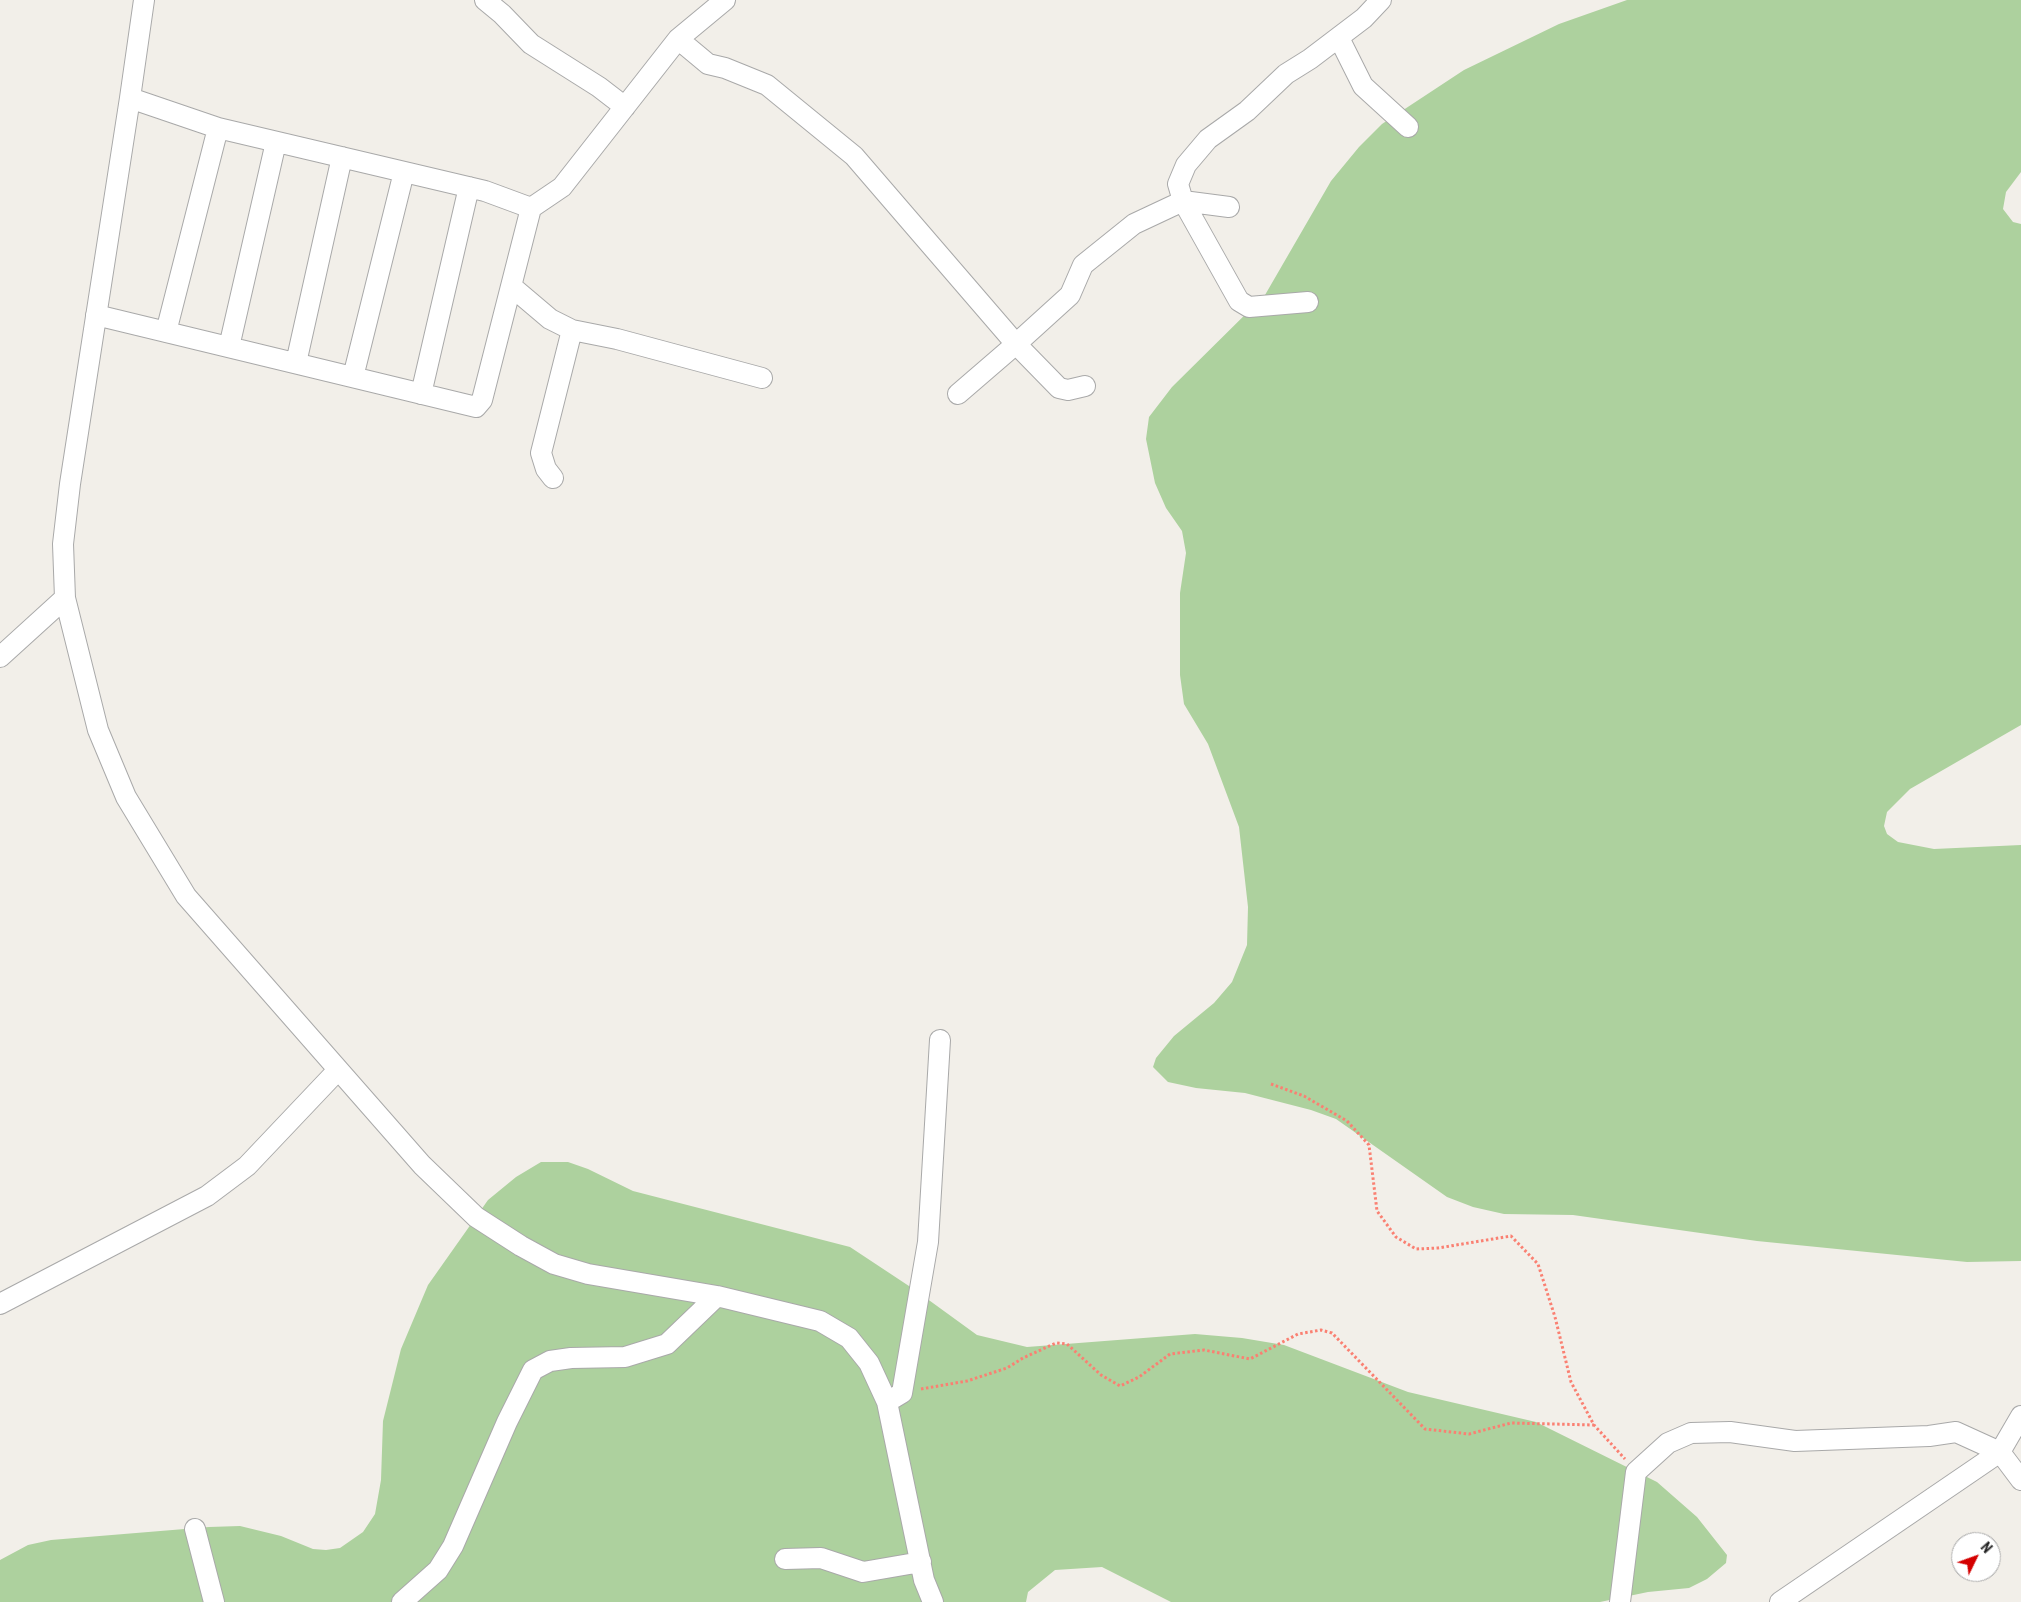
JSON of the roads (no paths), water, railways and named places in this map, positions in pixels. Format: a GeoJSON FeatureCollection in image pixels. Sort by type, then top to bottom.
{"type":"FeatureCollection","features":[{"type":"Feature","properties":{"kind":"street"},"geometry":{"type":"LineString","coordinates":[[144,0],[70,484],[63,544],[65,598],[98,730],[126,797],[186,896],[422,1165],[476,1217],[521,1246],[554,1264],[588,1274],[717,1296],[820,1320],[849,1338],[894,1397]]}},
{"type":"Feature","properties":{"kind":"street"},"geometry":{"type":"LineString","coordinates":[[485,0],[496,8],[531,44],[599,87],[625,107]]}},
{"type":"Feature","properties":{"kind":"street"},"geometry":{"type":"LineString","coordinates":[[96,315],[476,407],[482,400],[531,208],[562,187],[678,40],[725,0]]}},
{"type":"Feature","properties":{"kind":"street"},"geometry":{"type":"LineString","coordinates":[[1308,302],[1249,307],[1239,301],[1183,201],[1178,184],[1186,166],[1208,139],[1247,111],[1286,74],[1364,18],[1381,0]]}},
{"type":"Feature","properties":{"kind":"street"},"geometry":{"type":"LineString","coordinates":[[1338,38],[1363,86],[1408,126]]}},
{"type":"Feature","properties":{"kind":"street"},"geometry":{"type":"LineString","coordinates":[[678,40],[708,64],[725,68],[767,85],[854,156],[1016,344],[1059,388],[1068,390],[1084,386]]}},
{"type":"Feature","properties":{"kind":"street"},"geometry":{"type":"LineString","coordinates":[[130,98],[218,128],[484,191],[531,208]]}},
{"type":"Feature","properties":{"kind":"street"},"geometry":{"type":"LineString","coordinates":[[166,332],[218,128]]}},
{"type":"Feature","properties":{"kind":"street"},"geometry":{"type":"LineString","coordinates":[[229,347],[276,142]]}},
{"type":"Feature","properties":{"kind":"street"},"geometry":{"type":"LineString","coordinates":[[296,363],[342,157]]}},
{"type":"Feature","properties":{"kind":"street"},"geometry":{"type":"LineString","coordinates":[[353,377],[404,172]]}},
{"type":"Feature","properties":{"kind":"street"},"geometry":{"type":"LineString","coordinates":[[421,394],[469,188]]}},
{"type":"Feature","properties":{"kind":"street"},"geometry":{"type":"LineString","coordinates":[[958,394],[1070,295],[1083,265],[1134,224],[1183,201],[1229,207]]}},
{"type":"Feature","properties":{"kind":"street"},"geometry":{"type":"LineString","coordinates":[[511,286],[550,320],[572,330],[617,338],[762,378]]}},
{"type":"Feature","properties":{"kind":"street"},"geometry":{"type":"LineString","coordinates":[[553,478],[546,469],[541,453],[572,330]]}},
{"type":"Feature","properties":{"kind":"street"},"geometry":{"type":"LineString","coordinates":[[0,657],[65,598]]}},
{"type":"Feature","properties":{"kind":"street"},"geometry":{"type":"LineString","coordinates":[[933,1602],[924,1580],[894,1397],[928,1242],[940,1040]]}},
{"type":"Feature","properties":{"kind":"street"},"geometry":{"type":"LineString","coordinates":[[0,1304],[207,1196],[247,1166],[338,1070]]}},
{"type":"Feature","properties":{"kind":"street"},"geometry":{"type":"LineString","coordinates":[[402,1602],[438,1570],[452,1546],[507,1422],[533,1370],[550,1361],[571,1358],[625,1357],[667,1344],[717,1296]]}},
{"type":"Feature","properties":{"kind":"street"},"geometry":{"type":"LineString","coordinates":[[1780,1602],[2000,1452],[2021,1416]]}},
{"type":"Feature","properties":{"kind":"street"},"geometry":{"type":"LineString","coordinates":[[1620,1602],[1636,1472],[1668,1443],[1691,1433],[1730,1432],[1795,1441],[1929,1436],[1956,1432],[2000,1452],[2021,1480]]}},
{"type":"Feature","properties":{"kind":"street"},"geometry":{"type":"LineString","coordinates":[[194,1529],[214,1602]]}},
{"type":"Feature","properties":{"kind":"street"},"geometry":{"type":"LineString","coordinates":[[785,1558],[822,1558],[863,1572],[921,1562]]}}]}
